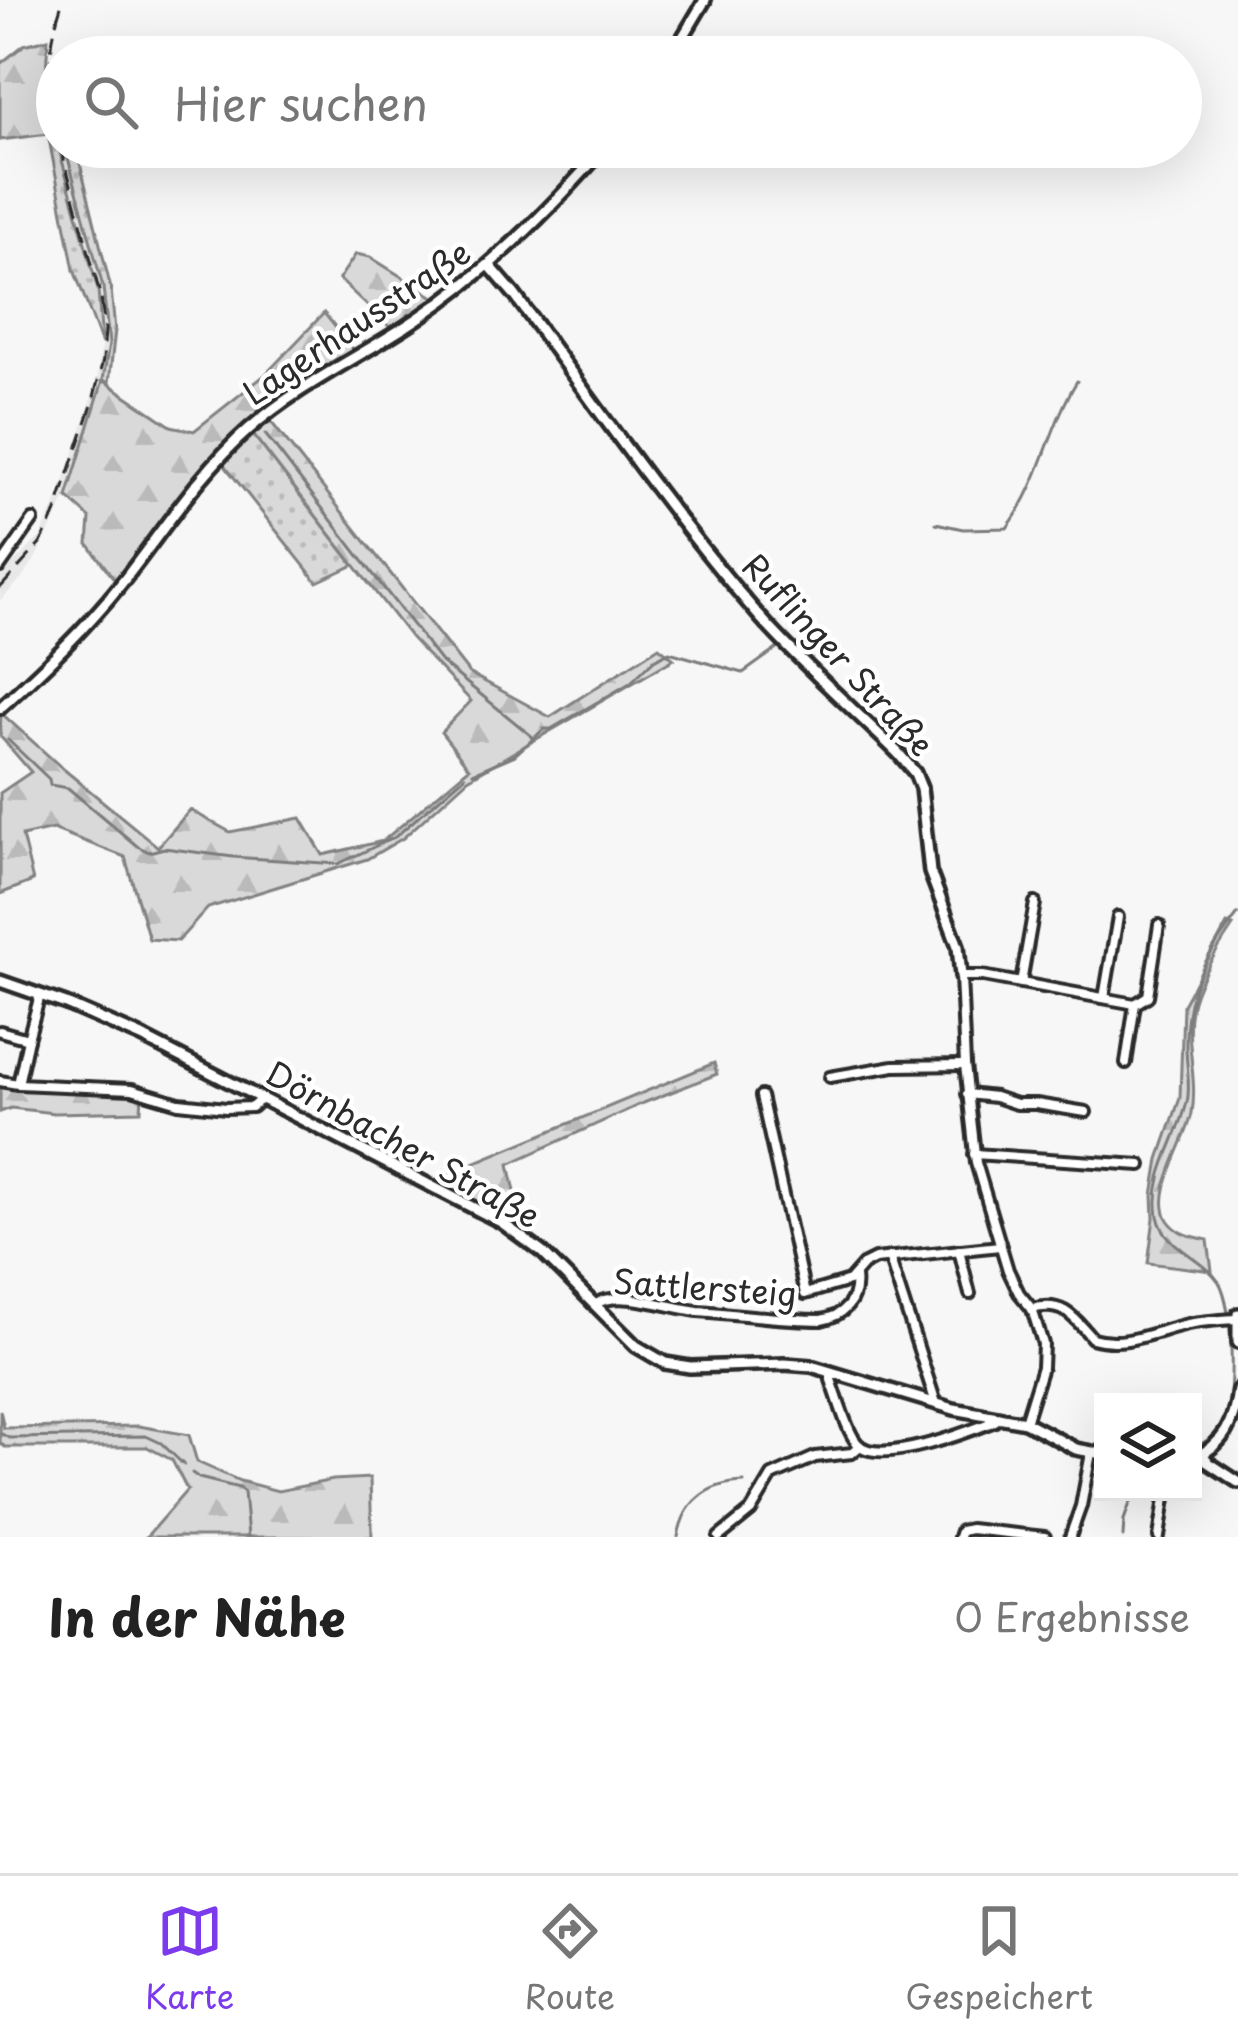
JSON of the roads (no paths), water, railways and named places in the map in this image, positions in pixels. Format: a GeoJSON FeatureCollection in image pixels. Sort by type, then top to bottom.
{"type":"FeatureCollection","features":[{"type":"Feature","properties":{"kind":"street"},"geometry":{"type":"LineString","coordinates":[[683,36],[705,0]]}},
{"type":"Feature","properties":{"kind":"street","name":"Lagerhausstraße"},"geometry":{"type":"LineString","coordinates":[[0,708],[86,626],[200,482],[248,430],[490,266],[586,168]]}},
{"type":"Feature","properties":{"kind":"street","name":"Ruflinger Straße"},"geometry":{"type":"LineString","coordinates":[[490,266],[742,595],[915,773],[924,797],[930,872],[958,946],[974,1154],[1000,1246],[1016,1288],[1032,1309],[1043,1344],[1043,1361],[1025,1422]]}},
{"type":"Feature","properties":{"kind":"street"},"geometry":{"type":"LineString","coordinates":[[0,567],[33,520]]}},
{"type":"Feature","properties":{"kind":"street"},"geometry":{"type":"LineString","coordinates":[[1021,983],[1035,903]]}},
{"type":"Feature","properties":{"kind":"street"},"geometry":{"type":"LineString","coordinates":[[1104,998],[1118,916]]}},
{"type":"Feature","properties":{"kind":"street"},"geometry":{"type":"LineString","coordinates":[[962,976],[1135,1004],[1148,996],[1159,925]]}},
{"type":"Feature","properties":{"kind":"street","name":"Dörnbacher Straße"},"geometry":{"type":"LineString","coordinates":[[0,981],[142,1036],[501,1222],[535,1246],[636,1346],[665,1364],[798,1365],[1025,1422],[1076,1449],[1094,1452]]}},
{"type":"Feature","properties":{"kind":"street"},"geometry":{"type":"LineString","coordinates":[[18,1084],[40,994]]}},
{"type":"Feature","properties":{"kind":"street"},"geometry":{"type":"LineString","coordinates":[[1126,1063],[1135,1004]]}},
{"type":"Feature","properties":{"kind":"street"},"geometry":{"type":"LineString","coordinates":[[0,1031],[28,1040]]}},
{"type":"Feature","properties":{"kind":"street"},"geometry":{"type":"LineString","coordinates":[[830,1077],[894,1066],[965,1066]]}},
{"type":"Feature","properties":{"kind":"street"},"geometry":{"type":"LineString","coordinates":[[0,1081],[132,1089],[176,1102],[226,1108],[252,1107],[262,1097]]}},
{"type":"Feature","properties":{"kind":"street"},"geometry":{"type":"LineString","coordinates":[[968,1094],[1086,1112]]}},
{"type":"Feature","properties":{"kind":"street"},"geometry":{"type":"LineString","coordinates":[[760,1096],[806,1294],[842,1284],[866,1263],[889,1257],[1000,1246]]}},
{"type":"Feature","properties":{"kind":"street"},"geometry":{"type":"LineString","coordinates":[[974,1154],[1141,1165]]}},
{"type":"Feature","properties":{"kind":"street"},"geometry":{"type":"LineString","coordinates":[[959,1250],[970,1294]]}},
{"type":"Feature","properties":{"kind":"street"},"geometry":{"type":"LineString","coordinates":[[889,1257],[936,1403]]}},
{"type":"Feature","properties":{"kind":"street","name":"Sattlersteig"},"geometry":{"type":"LineString","coordinates":[[596,1304],[608,1298],[821,1320],[838,1316],[850,1305],[855,1277]]}},
{"type":"Feature","properties":{"kind":"street"},"geometry":{"type":"LineString","coordinates":[[1032,1309],[1060,1310],[1079,1320],[1092,1338],[1110,1341],[1233,1318],[1238,1342]]}},
{"type":"Feature","properties":{"kind":"street"},"geometry":{"type":"LineString","coordinates":[[831,1372],[851,1431],[860,1446],[875,1452],[959,1435],[1000,1417]]}},
{"type":"Feature","properties":{"kind":"street"},"geometry":{"type":"LineString","coordinates":[[1202,1453],[1229,1428],[1238,1393]]}},
{"type":"Feature","properties":{"kind":"street"},"geometry":{"type":"LineString","coordinates":[[719,1537],[752,1510],[772,1476],[815,1456],[852,1453],[860,1446]]}},
{"type":"Feature","properties":{"kind":"street"},"geometry":{"type":"LineString","coordinates":[[1202,1459],[1238,1482]]}},
{"type":"Feature","properties":{"kind":"street"},"geometry":{"type":"LineString","coordinates":[[1070,1537],[1094,1463]]}},
{"type":"Feature","properties":{"kind":"street"},"geometry":{"type":"LineString","coordinates":[[1159,1537],[1165,1501]]}},
{"type":"Feature","properties":{"kind":"street"},"geometry":{"type":"LineString","coordinates":[[959,1537],[964,1529],[1045,1537]]}},
{"type":"Feature","properties":{"kind":"waterway"},"geometry":{"type":"LineString","coordinates":[[936,523],[963,529],[1007,528],[1029,492],[1077,381]]}},
{"type":"Feature","properties":{"kind":"waterway"},"geometry":{"type":"LineString","coordinates":[[265,434],[441,662],[534,738]]}},
{"type":"Feature","properties":{"kind":"waterway"},"geometry":{"type":"LineString","coordinates":[[473,773],[515,755],[544,729],[630,683],[669,652],[743,673],[778,648]]}},
{"type":"Feature","properties":{"kind":"waterway"},"geometry":{"type":"LineString","coordinates":[[8,740],[50,785],[68,788],[149,852],[164,848],[338,864],[395,837],[465,776]]}},
{"type":"Feature","properties":{"kind":"waterway"},"geometry":{"type":"LineString","coordinates":[[1202,1444],[1219,1428],[1228,1406],[1227,1309],[1212,1273],[1162,1227],[1157,1200],[1188,1096],[1186,1047],[1193,991],[1206,960],[1238,914]]}},
{"type":"Feature","properties":{"kind":"waterway"},"geometry":{"type":"LineString","coordinates":[[1017,1427],[1035,1433]]}},
{"type":"Feature","properties":{"kind":"waterway"},"geometry":{"type":"LineString","coordinates":[[0,1433],[9,1438],[146,1436],[184,1465]]}},
{"type":"Feature","properties":{"kind":"waterway"},"geometry":{"type":"LineString","coordinates":[[1041,1436],[1072,1456]]}},
{"type":"Feature","properties":{"kind":"waterway"},"geometry":{"type":"LineString","coordinates":[[192,1473],[244,1492],[248,1537]]}},
{"type":"Feature","properties":{"kind":"waterway"},"geometry":{"type":"LineString","coordinates":[[678,1537],[686,1513],[700,1496],[719,1486],[744,1482]]}},
{"type":"Feature","properties":{"kind":"waterway"},"geometry":{"type":"LineString","coordinates":[[1123,1537],[1131,1501]]}},
{"type":"Feature","properties":{"kind":"railway"},"geometry":{"type":"LineString","coordinates":[[54,36],[63,0]]}},
{"type":"Feature","properties":{"kind":"railway"},"geometry":{"type":"LineString","coordinates":[[0,588],[40,544],[54,517],[103,360],[101,298],[67,168]]}}]}
